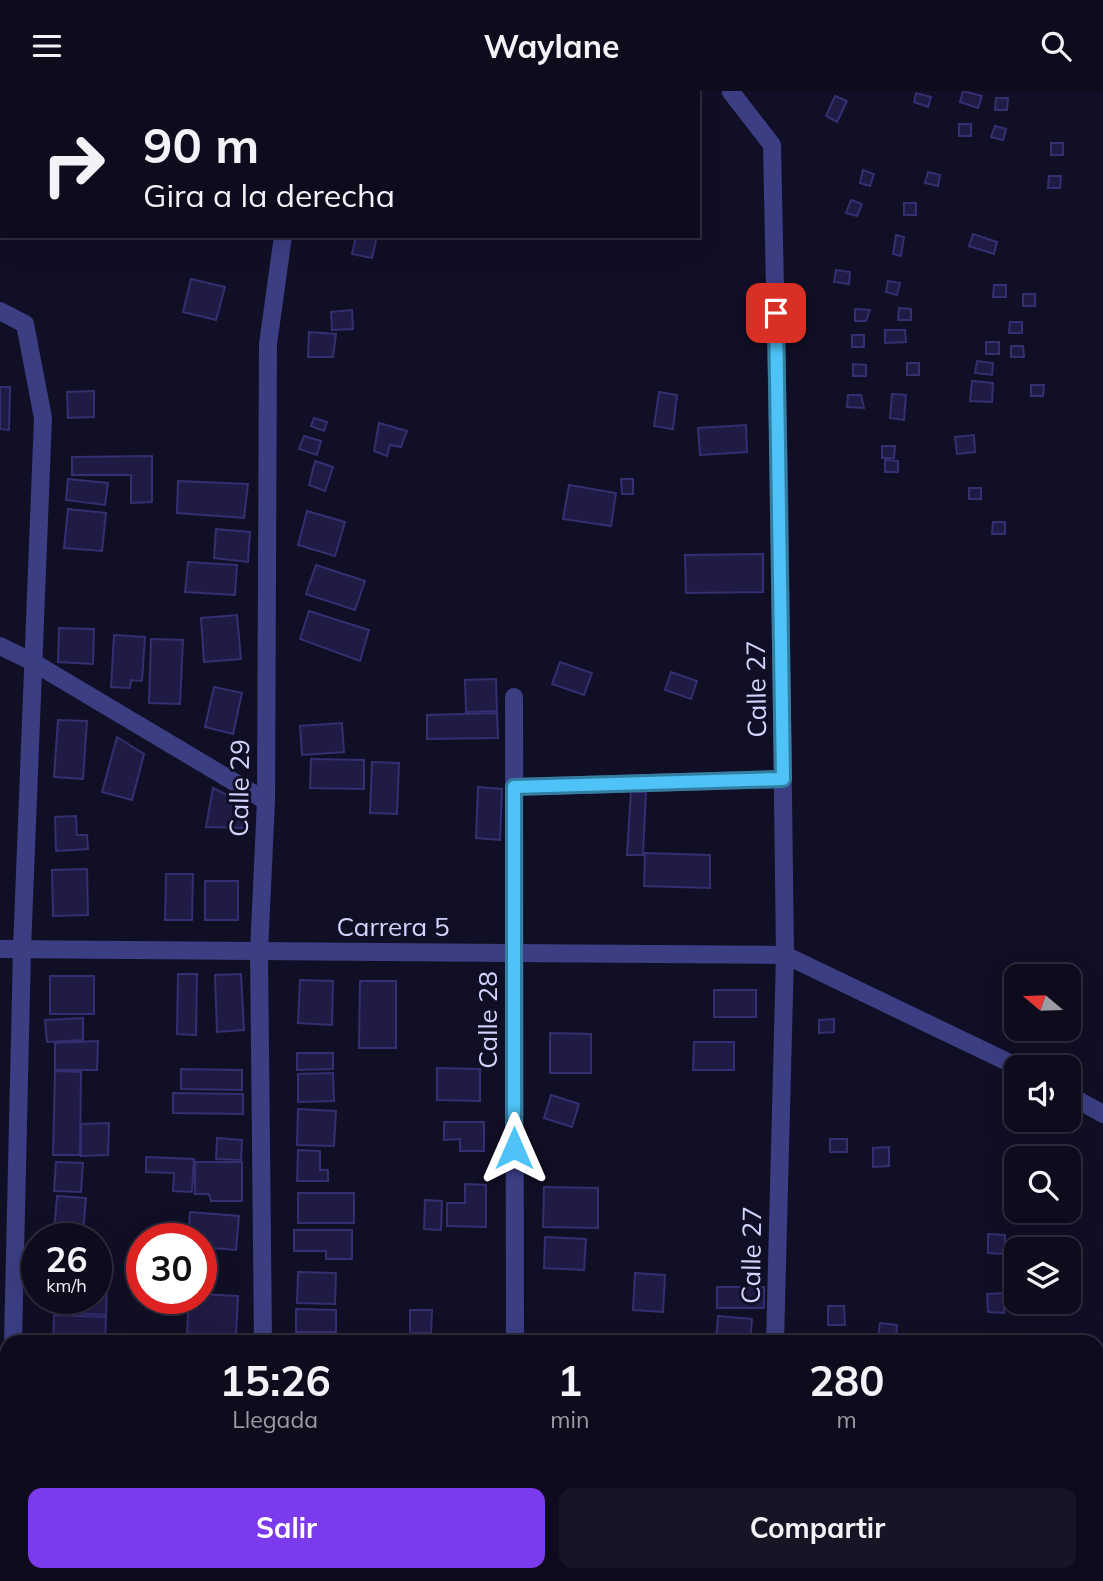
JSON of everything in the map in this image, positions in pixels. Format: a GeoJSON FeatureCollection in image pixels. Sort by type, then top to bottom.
{"type":"FeatureCollection","features":[{"type":"Feature","properties":{"kind":"street","name":"Calle 27"},"geometry":{"type":"LineString","coordinates":[[730,91],[772,145],[785,955],[775,1335]]}},
{"type":"Feature","properties":{"kind":"street","name":"Calle 29"},"geometry":{"type":"LineString","coordinates":[[263,1335],[259,951],[266,801],[268,344],[283,238]]}},
{"type":"Feature","properties":{"kind":"street"},"geometry":{"type":"LineString","coordinates":[[0,311],[25,324],[43,418],[31,661],[13,1335]]}},
{"type":"Feature","properties":{"kind":"street"},"geometry":{"type":"LineString","coordinates":[[0,646],[31,661],[266,801]]}},
{"type":"Feature","properties":{"kind":"street","name":"Calle 28"},"geometry":{"type":"LineString","coordinates":[[514,697],[515,1335]]}},
{"type":"Feature","properties":{"kind":"street"},"geometry":{"type":"LineString","coordinates":[[514,787],[783,779]]}},
{"type":"Feature","properties":{"kind":"street","name":"Carrera 5"},"geometry":{"type":"LineString","coordinates":[[0,949],[785,955]]}},
{"type":"Feature","properties":{"kind":"street"},"geometry":{"type":"LineString","coordinates":[[785,955],[1004,1060]]}},
{"type":"Feature","properties":{"kind":"street"},"geometry":{"type":"LineString","coordinates":[[1081,1102],[1103,1114]]}},
{"type":"Feature","properties":{"kind":"building"},"geometry":{"type":"Polygon","coordinates":[[[963,91],[982,96],[978,108],[960,102],[963,91]]]}},
{"type":"Feature","properties":{"kind":"building"},"geometry":{"type":"Polygon","coordinates":[[[916,93],[931,97],[928,107],[914,102],[916,93]]]}},
{"type":"Feature","properties":{"kind":"building"},"geometry":{"type":"Polygon","coordinates":[[[835,96],[847,101],[837,122],[826,116],[835,96]]]}},
{"type":"Feature","properties":{"kind":"building"},"geometry":{"type":"Polygon","coordinates":[[[996,98],[1008,98],[1007,110],[995,110],[996,98]]]}},
{"type":"Feature","properties":{"kind":"building"},"geometry":{"type":"Polygon","coordinates":[[[959,124],[971,124],[971,136],[959,136],[959,124]]]}},
{"type":"Feature","properties":{"kind":"building"},"geometry":{"type":"Polygon","coordinates":[[[995,126],[1006,129],[1003,140],[991,137],[995,126]]]}},
{"type":"Feature","properties":{"kind":"building"},"geometry":{"type":"Polygon","coordinates":[[[1051,143],[1063,143],[1063,155],[1051,155],[1051,143]]]}},
{"type":"Feature","properties":{"kind":"building"},"geometry":{"type":"Polygon","coordinates":[[[863,170],[874,174],[870,186],[860,183],[863,170]]]}},
{"type":"Feature","properties":{"kind":"building"},"geometry":{"type":"Polygon","coordinates":[[[928,172],[940,175],[938,186],[925,183],[928,172]]]}},
{"type":"Feature","properties":{"kind":"building"},"geometry":{"type":"Polygon","coordinates":[[[1049,176],[1061,176],[1060,188],[1048,188],[1049,176]]]}},
{"type":"Feature","properties":{"kind":"building"},"geometry":{"type":"Polygon","coordinates":[[[851,200],[862,204],[857,216],[846,213],[851,200]]]}},
{"type":"Feature","properties":{"kind":"building"},"geometry":{"type":"Polygon","coordinates":[[[904,203],[916,203],[916,215],[904,215],[904,203]]]}},
{"type":"Feature","properties":{"kind":"building"},"geometry":{"type":"Polygon","coordinates":[[[973,234],[997,242],[994,254],[969,246],[973,234]]]}},
{"type":"Feature","properties":{"kind":"building"},"geometry":{"type":"Polygon","coordinates":[[[896,235],[904,237],[901,256],[893,254],[896,235]]]}},
{"type":"Feature","properties":{"kind":"building"},"geometry":{"type":"Polygon","coordinates":[[[356,238],[377,238],[372,258],[352,254],[356,238]]]}},
{"type":"Feature","properties":{"kind":"building"},"geometry":{"type":"Polygon","coordinates":[[[836,270],[850,272],[849,284],[834,282],[836,270]]]}},
{"type":"Feature","properties":{"kind":"building"},"geometry":{"type":"Polygon","coordinates":[[[191,279],[225,287],[216,320],[183,312],[191,279]]]}},
{"type":"Feature","properties":{"kind":"building"},"geometry":{"type":"Polygon","coordinates":[[[888,281],[900,283],[897,295],[886,292],[888,281]]]}},
{"type":"Feature","properties":{"kind":"building"},"geometry":{"type":"Polygon","coordinates":[[[994,285],[1006,285],[1006,297],[993,297],[994,285]]]}},
{"type":"Feature","properties":{"kind":"building"},"geometry":{"type":"Polygon","coordinates":[[[1023,294],[1035,294],[1035,306],[1023,306],[1023,294]]]}},
{"type":"Feature","properties":{"kind":"building"},"geometry":{"type":"Polygon","coordinates":[[[899,308],[911,309],[911,320],[898,320],[899,308]]]}},
{"type":"Feature","properties":{"kind":"building"},"geometry":{"type":"Polygon","coordinates":[[[855,309],[870,310],[866,321],[855,321],[855,309]]]}},
{"type":"Feature","properties":{"kind":"building"},"geometry":{"type":"Polygon","coordinates":[[[352,310],[353,329],[332,330],[331,312],[352,310]]]}},
{"type":"Feature","properties":{"kind":"building"},"geometry":{"type":"Polygon","coordinates":[[[1010,322],[1022,322],[1022,333],[1009,333],[1010,322]]]}},
{"type":"Feature","properties":{"kind":"building"},"geometry":{"type":"Polygon","coordinates":[[[885,330],[905,330],[906,342],[885,343],[885,330]]]}},
{"type":"Feature","properties":{"kind":"building"},"geometry":{"type":"Polygon","coordinates":[[[309,332],[336,334],[333,357],[308,357],[309,332]]]}},
{"type":"Feature","properties":{"kind":"building"},"geometry":{"type":"Polygon","coordinates":[[[852,335],[864,335],[864,347],[852,347],[852,335]]]}},
{"type":"Feature","properties":{"kind":"building"},"geometry":{"type":"Polygon","coordinates":[[[986,342],[999,342],[999,354],[986,354],[986,342]]]}},
{"type":"Feature","properties":{"kind":"building"},"geometry":{"type":"Polygon","coordinates":[[[1011,346],[1023,346],[1024,357],[1011,357],[1011,346]]]}},
{"type":"Feature","properties":{"kind":"building"},"geometry":{"type":"Polygon","coordinates":[[[977,361],[993,363],[992,375],[975,373],[977,361]]]}},
{"type":"Feature","properties":{"kind":"building"},"geometry":{"type":"Polygon","coordinates":[[[907,363],[919,363],[919,375],[907,375],[907,363]]]}},
{"type":"Feature","properties":{"kind":"building"},"geometry":{"type":"Polygon","coordinates":[[[853,364],[866,365],[866,376],[853,376],[853,364]]]}},
{"type":"Feature","properties":{"kind":"building"},"geometry":{"type":"Polygon","coordinates":[[[972,381],[993,383],[992,402],[970,401],[972,381]]]}},
{"type":"Feature","properties":{"kind":"building"},"geometry":{"type":"Polygon","coordinates":[[[1031,385],[1044,385],[1043,396],[1031,396],[1031,385]]]}},
{"type":"Feature","properties":{"kind":"building"},"geometry":{"type":"Polygon","coordinates":[[[0,387],[10,387],[9,430],[0,429],[0,387]]]}},
{"type":"Feature","properties":{"kind":"building"},"geometry":{"type":"Polygon","coordinates":[[[94,391],[94,417],[68,418],[67,392],[94,391]]]}},
{"type":"Feature","properties":{"kind":"building"},"geometry":{"type":"Polygon","coordinates":[[[659,392],[677,395],[673,429],[654,426],[659,392]]]}},
{"type":"Feature","properties":{"kind":"building"},"geometry":{"type":"Polygon","coordinates":[[[892,394],[906,395],[904,420],[890,418],[892,394]]]}},
{"type":"Feature","properties":{"kind":"building"},"geometry":{"type":"Polygon","coordinates":[[[848,395],[861,395],[864,408],[847,407],[848,395]]]}},
{"type":"Feature","properties":{"kind":"building"},"geometry":{"type":"Polygon","coordinates":[[[314,418],[327,422],[324,431],[311,426],[314,418]]]}},
{"type":"Feature","properties":{"kind":"building"},"geometry":{"type":"Polygon","coordinates":[[[379,423],[407,431],[401,447],[390,445],[387,456],[374,451],[379,423]]]}},
{"type":"Feature","properties":{"kind":"building"},"geometry":{"type":"Polygon","coordinates":[[[746,425],[747,452],[700,455],[698,428],[746,425]]]}},
{"type":"Feature","properties":{"kind":"building"},"geometry":{"type":"Polygon","coordinates":[[[974,435],[975,452],[957,454],[955,437],[974,435]]]}},
{"type":"Feature","properties":{"kind":"building"},"geometry":{"type":"Polygon","coordinates":[[[304,436],[321,441],[317,455],[299,449],[304,436]]]}},
{"type":"Feature","properties":{"kind":"building"},"geometry":{"type":"Polygon","coordinates":[[[882,446],[895,446],[894,458],[882,458],[882,446]]]}},
{"type":"Feature","properties":{"kind":"building"},"geometry":{"type":"Polygon","coordinates":[[[152,456],[152,502],[131,503],[131,475],[72,475],[72,457],[152,456]]]}},
{"type":"Feature","properties":{"kind":"building"},"geometry":{"type":"Polygon","coordinates":[[[885,460],[898,461],[898,472],[885,472],[885,460]]]}},
{"type":"Feature","properties":{"kind":"building"},"geometry":{"type":"Polygon","coordinates":[[[315,461],[333,467],[325,491],[309,485],[315,461]]]}},
{"type":"Feature","properties":{"kind":"building"},"geometry":{"type":"Polygon","coordinates":[[[68,479],[108,483],[105,505],[66,500],[68,479]]]}},
{"type":"Feature","properties":{"kind":"building"},"geometry":{"type":"Polygon","coordinates":[[[621,479],[633,479],[633,494],[622,494],[621,479]]]}},
{"type":"Feature","properties":{"kind":"building"},"geometry":{"type":"Polygon","coordinates":[[[178,481],[248,484],[244,518],[177,513],[178,481]]]}},
{"type":"Feature","properties":{"kind":"building"},"geometry":{"type":"Polygon","coordinates":[[[569,485],[616,493],[611,526],[563,519],[569,485]]]}},
{"type":"Feature","properties":{"kind":"building"},"geometry":{"type":"Polygon","coordinates":[[[969,488],[981,488],[981,499],[969,499],[969,488]]]}},
{"type":"Feature","properties":{"kind":"building"},"geometry":{"type":"Polygon","coordinates":[[[68,509],[106,513],[102,551],[64,548],[68,509]]]}},
{"type":"Feature","properties":{"kind":"building"},"geometry":{"type":"Polygon","coordinates":[[[307,511],[345,522],[335,556],[298,545],[307,511]]]}},
{"type":"Feature","properties":{"kind":"building"},"geometry":{"type":"Polygon","coordinates":[[[993,522],[1005,522],[1005,534],[992,534],[993,522]]]}},
{"type":"Feature","properties":{"kind":"building"},"geometry":{"type":"Polygon","coordinates":[[[216,529],[250,532],[248,562],[214,558],[216,529]]]}},
{"type":"Feature","properties":{"kind":"building"},"geometry":{"type":"Polygon","coordinates":[[[763,554],[763,592],[686,593],[685,555],[763,554]]]}},
{"type":"Feature","properties":{"kind":"building"},"geometry":{"type":"Polygon","coordinates":[[[188,562],[237,565],[235,595],[185,592],[188,562]]]}},
{"type":"Feature","properties":{"kind":"building"},"geometry":{"type":"Polygon","coordinates":[[[316,565],[365,581],[355,610],[306,594],[316,565]]]}},
{"type":"Feature","properties":{"kind":"building"},"geometry":{"type":"Polygon","coordinates":[[[309,611],[369,630],[360,661],[300,639],[309,611]]]}},
{"type":"Feature","properties":{"kind":"building"},"geometry":{"type":"Polygon","coordinates":[[[237,615],[241,659],[204,662],[201,618],[237,615]]]}},
{"type":"Feature","properties":{"kind":"building"},"geometry":{"type":"Polygon","coordinates":[[[59,628],[94,629],[93,664],[58,662],[59,628]]]}},
{"type":"Feature","properties":{"kind":"building"},"geometry":{"type":"Polygon","coordinates":[[[114,635],[145,637],[142,681],[131,680],[130,688],[111,687],[114,635]]]}},
{"type":"Feature","properties":{"kind":"building"},"geometry":{"type":"Polygon","coordinates":[[[151,639],[183,640],[180,704],[149,703],[151,639]]]}},
{"type":"Feature","properties":{"kind":"building"},"geometry":{"type":"Polygon","coordinates":[[[560,662],[592,673],[584,695],[552,684],[560,662]]]}},
{"type":"Feature","properties":{"kind":"building"},"geometry":{"type":"Polygon","coordinates":[[[671,672],[697,681],[691,699],[665,690],[671,672]]]}},
{"type":"Feature","properties":{"kind":"building"},"geometry":{"type":"Polygon","coordinates":[[[496,679],[497,711],[466,712],[465,680],[496,679]]]}},
{"type":"Feature","properties":{"kind":"building"},"geometry":{"type":"Polygon","coordinates":[[[214,687],[242,693],[233,734],[205,727],[214,687]]]}},
{"type":"Feature","properties":{"kind":"building"},"geometry":{"type":"Polygon","coordinates":[[[497,713],[498,738],[427,739],[427,715],[497,713]]]}},
{"type":"Feature","properties":{"kind":"building"},"geometry":{"type":"Polygon","coordinates":[[[58,720],[87,721],[83,779],[54,777],[58,720]]]}},
{"type":"Feature","properties":{"kind":"building"},"geometry":{"type":"Polygon","coordinates":[[[342,723],[344,752],[302,755],[300,726],[342,723]]]}},
{"type":"Feature","properties":{"kind":"building"},"geometry":{"type":"Polygon","coordinates":[[[117,737],[144,754],[132,800],[102,792],[117,737]]]}},
{"type":"Feature","properties":{"kind":"building"},"geometry":{"type":"Polygon","coordinates":[[[311,759],[364,760],[364,789],[310,788],[311,759]]]}},
{"type":"Feature","properties":{"kind":"building"},"geometry":{"type":"Polygon","coordinates":[[[372,762],[399,763],[397,814],[370,813],[372,762]]]}},
{"type":"Feature","properties":{"kind":"building"},"geometry":{"type":"Polygon","coordinates":[[[478,787],[502,789],[500,840],[476,838],[478,787]]]}},
{"type":"Feature","properties":{"kind":"building"},"geometry":{"type":"Polygon","coordinates":[[[213,788],[246,804],[245,828],[206,827],[213,788]]]}},
{"type":"Feature","properties":{"kind":"building"},"geometry":{"type":"Polygon","coordinates":[[[631,791],[646,792],[643,855],[627,855],[631,791]]]}},
{"type":"Feature","properties":{"kind":"building"},"geometry":{"type":"Polygon","coordinates":[[[76,816],[77,835],[87,835],[88,849],[56,851],[55,817],[76,816]]]}},
{"type":"Feature","properties":{"kind":"building"},"geometry":{"type":"Polygon","coordinates":[[[645,853],[710,855],[710,888],[644,886],[645,853]]]}},
{"type":"Feature","properties":{"kind":"building"},"geometry":{"type":"Polygon","coordinates":[[[87,869],[88,915],[53,916],[52,870],[87,869]]]}},
{"type":"Feature","properties":{"kind":"building"},"geometry":{"type":"Polygon","coordinates":[[[166,874],[193,874],[192,920],[165,920],[166,874]]]}},
{"type":"Feature","properties":{"kind":"building"},"geometry":{"type":"Polygon","coordinates":[[[205,881],[238,881],[238,920],[205,920],[205,881]]]}},
{"type":"Feature","properties":{"kind":"building"},"geometry":{"type":"Polygon","coordinates":[[[178,974],[197,974],[196,1035],[177,1034],[178,974]]]}},
{"type":"Feature","properties":{"kind":"building"},"geometry":{"type":"Polygon","coordinates":[[[241,974],[244,1030],[217,1032],[215,975],[241,974]]]}},
{"type":"Feature","properties":{"kind":"building"},"geometry":{"type":"Polygon","coordinates":[[[50,976],[94,976],[94,1014],[50,1014],[50,976]]]}},
{"type":"Feature","properties":{"kind":"building"},"geometry":{"type":"Polygon","coordinates":[[[300,980],[333,981],[332,1025],[298,1023],[300,980]]]}},
{"type":"Feature","properties":{"kind":"building"},"geometry":{"type":"Polygon","coordinates":[[[360,981],[396,981],[396,1048],[359,1048],[360,981]]]}},
{"type":"Feature","properties":{"kind":"building"},"geometry":{"type":"Polygon","coordinates":[[[714,990],[756,990],[756,1017],[714,1017],[714,990]]]}},
{"type":"Feature","properties":{"kind":"building"},"geometry":{"type":"Polygon","coordinates":[[[83,1018],[83,1040],[47,1042],[45,1020],[83,1018]]]}},
{"type":"Feature","properties":{"kind":"building"},"geometry":{"type":"Polygon","coordinates":[[[834,1019],[834,1032],[819,1033],[819,1020],[834,1019]]]}},
{"type":"Feature","properties":{"kind":"building"},"geometry":{"type":"Polygon","coordinates":[[[550,1033],[591,1034],[591,1073],[550,1073],[550,1033]]]}},
{"type":"Feature","properties":{"kind":"building"},"geometry":{"type":"Polygon","coordinates":[[[98,1041],[97,1070],[55,1070],[55,1043],[98,1041]]]}},
{"type":"Feature","properties":{"kind":"building"},"geometry":{"type":"Polygon","coordinates":[[[694,1042],[734,1042],[734,1070],[693,1070],[694,1042]]]}},
{"type":"Feature","properties":{"kind":"building"},"geometry":{"type":"Polygon","coordinates":[[[297,1053],[333,1053],[333,1069],[297,1070],[297,1053]]]}},
{"type":"Feature","properties":{"kind":"building"},"geometry":{"type":"Polygon","coordinates":[[[437,1068],[480,1069],[480,1101],[437,1100],[437,1068]]]}},
{"type":"Feature","properties":{"kind":"building"},"geometry":{"type":"Polygon","coordinates":[[[181,1069],[242,1070],[242,1090],[181,1089],[181,1069]]]}},
{"type":"Feature","properties":{"kind":"building"},"geometry":{"type":"Polygon","coordinates":[[[55,1071],[81,1072],[80,1155],[53,1155],[55,1071]]]}},
{"type":"Feature","properties":{"kind":"building"},"geometry":{"type":"Polygon","coordinates":[[[333,1073],[334,1101],[298,1102],[298,1074],[333,1073]]]}},
{"type":"Feature","properties":{"kind":"building"},"geometry":{"type":"Polygon","coordinates":[[[173,1093],[243,1094],[243,1114],[173,1113],[173,1093]]]}},
{"type":"Feature","properties":{"kind":"building"},"geometry":{"type":"Polygon","coordinates":[[[551,1095],[579,1104],[572,1127],[544,1118],[551,1095]]]}},
{"type":"Feature","properties":{"kind":"building"},"geometry":{"type":"Polygon","coordinates":[[[298,1109],[336,1111],[334,1146],[297,1145],[298,1109]]]}},
{"type":"Feature","properties":{"kind":"building"},"geometry":{"type":"Polygon","coordinates":[[[444,1122],[484,1122],[484,1151],[460,1151],[460,1139],[444,1140],[444,1122]]]}},
{"type":"Feature","properties":{"kind":"building"},"geometry":{"type":"Polygon","coordinates":[[[109,1123],[108,1155],[81,1156],[81,1124],[109,1123]]]}},
{"type":"Feature","properties":{"kind":"building"},"geometry":{"type":"Polygon","coordinates":[[[217,1138],[242,1140],[241,1160],[216,1159],[217,1138]]]}},
{"type":"Feature","properties":{"kind":"building"},"geometry":{"type":"Polygon","coordinates":[[[830,1139],[847,1139],[847,1152],[830,1152],[830,1139]]]}},
{"type":"Feature","properties":{"kind":"building"},"geometry":{"type":"Polygon","coordinates":[[[889,1147],[889,1166],[873,1167],[873,1148],[889,1147]]]}},
{"type":"Feature","properties":{"kind":"building"},"geometry":{"type":"Polygon","coordinates":[[[298,1150],[320,1151],[320,1170],[328,1170],[328,1181],[297,1181],[298,1150]]]}},
{"type":"Feature","properties":{"kind":"building"},"geometry":{"type":"Polygon","coordinates":[[[146,1157],[194,1159],[192,1192],[173,1191],[174,1173],[146,1172],[146,1157]]]}},
{"type":"Feature","properties":{"kind":"building"},"geometry":{"type":"Polygon","coordinates":[[[56,1162],[83,1163],[81,1192],[54,1191],[56,1162]]]}},
{"type":"Feature","properties":{"kind":"building"},"geometry":{"type":"Polygon","coordinates":[[[195,1162],[242,1162],[242,1201],[211,1201],[209,1194],[195,1194],[195,1162]]]}},
{"type":"Feature","properties":{"kind":"building"},"geometry":{"type":"Polygon","coordinates":[[[465,1184],[486,1185],[486,1227],[447,1226],[447,1203],[465,1203],[465,1184]]]}},
{"type":"Feature","properties":{"kind":"building"},"geometry":{"type":"Polygon","coordinates":[[[544,1187],[598,1188],[598,1228],[543,1227],[544,1187]]]}},
{"type":"Feature","properties":{"kind":"building"},"geometry":{"type":"Polygon","coordinates":[[[298,1193],[354,1193],[354,1223],[298,1223],[298,1193]]]}},
{"type":"Feature","properties":{"kind":"building"},"geometry":{"type":"Polygon","coordinates":[[[57,1196],[86,1198],[84,1223],[55,1223],[57,1196]]]}},
{"type":"Feature","properties":{"kind":"building"},"geometry":{"type":"Polygon","coordinates":[[[425,1200],[442,1201],[441,1230],[424,1229],[425,1200]]]}},
{"type":"Feature","properties":{"kind":"building"},"geometry":{"type":"Polygon","coordinates":[[[190,1212],[239,1216],[236,1250],[217,1248],[217,1223],[189,1223],[190,1212]]]}},
{"type":"Feature","properties":{"kind":"building"},"geometry":{"type":"Polygon","coordinates":[[[294,1230],[352,1230],[352,1259],[326,1259],[326,1251],[294,1251],[294,1230]]]}},
{"type":"Feature","properties":{"kind":"building"},"geometry":{"type":"Polygon","coordinates":[[[988,1234],[1005,1235],[1004,1254],[988,1253],[988,1234]]]}},
{"type":"Feature","properties":{"kind":"building"},"geometry":{"type":"Polygon","coordinates":[[[545,1237],[586,1239],[584,1270],[544,1268],[545,1237]]]}},
{"type":"Feature","properties":{"kind":"building"},"geometry":{"type":"Polygon","coordinates":[[[298,1272],[336,1273],[335,1304],[297,1303],[298,1272]]]}},
{"type":"Feature","properties":{"kind":"building"},"geometry":{"type":"Polygon","coordinates":[[[635,1273],[665,1275],[663,1312],[633,1310],[635,1273]]]}},
{"type":"Feature","properties":{"kind":"building"},"geometry":{"type":"Polygon","coordinates":[[[717,1287],[764,1287],[764,1308],[717,1308],[717,1287]]]}},
{"type":"Feature","properties":{"kind":"building"},"geometry":{"type":"Polygon","coordinates":[[[1004,1293],[1004,1313],[988,1312],[987,1294],[1004,1293]]]}},
{"type":"Feature","properties":{"kind":"building"},"geometry":{"type":"Polygon","coordinates":[[[217,1295],[238,1296],[236,1335],[187,1333],[188,1314],[217,1314],[217,1295]]]}},
{"type":"Feature","properties":{"kind":"building"},"geometry":{"type":"Polygon","coordinates":[[[828,1306],[844,1306],[845,1325],[828,1325],[828,1306]]]}},
{"type":"Feature","properties":{"kind":"building"},"geometry":{"type":"Polygon","coordinates":[[[296,1309],[336,1310],[336,1332],[296,1332],[296,1309]]]}},
{"type":"Feature","properties":{"kind":"building"},"geometry":{"type":"Polygon","coordinates":[[[410,1310],[432,1310],[431,1333],[410,1333],[410,1310]]]}},
{"type":"Feature","properties":{"kind":"building"},"geometry":{"type":"Polygon","coordinates":[[[54,1315],[106,1317],[105,1335],[53,1335],[54,1315]]]}},
{"type":"Feature","properties":{"kind":"building"},"geometry":{"type":"Polygon","coordinates":[[[718,1316],[752,1319],[751,1335],[717,1335],[718,1316]]]}},
{"type":"Feature","properties":{"kind":"building"},"geometry":{"type":"Polygon","coordinates":[[[880,1323],[897,1325],[896,1335],[878,1335],[880,1323]]]}},
{"type":"Feature","properties":{"kind":"route"},"geometry":{"type":"LineString","coordinates":[[514,1148],[514,787],[783,779],[776,313]]}}]}
